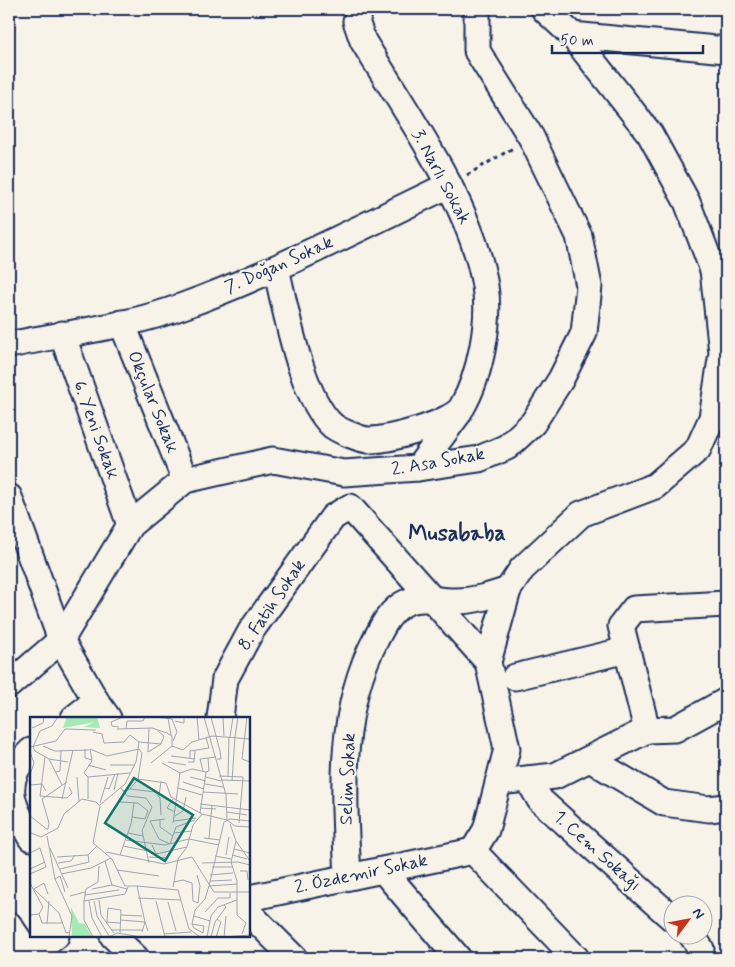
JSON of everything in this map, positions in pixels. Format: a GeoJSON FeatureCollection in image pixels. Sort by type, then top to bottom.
{"type":"FeatureCollection","features":[{"type":"Feature","properties":{"kind":"street","name":"3. Narlı Sokak"},"geometry":{"type":"LineString","coordinates":[[361,9],[356,21],[363,41],[449,185],[472,236],[485,287],[485,327],[476,377],[461,409],[418,468]]}},
{"type":"Feature","properties":{"kind":"street","name":"2. Asa Sokak"},"geometry":{"type":"LineString","coordinates":[[9,685],[61,640],[130,525],[185,480],[273,460],[344,473],[418,468],[479,459],[507,447],[534,423],[561,379],[584,333],[589,286],[579,236],[531,137],[477,51],[477,9]]}},
{"type":"Feature","properties":{"kind":"street"},"geometry":{"type":"LineString","coordinates":[[544,9],[572,35],[650,134],[687,202],[713,270],[724,353],[719,416],[698,448],[655,486],[581,514],[522,569],[508,590],[488,662],[507,749],[486,830],[473,851],[576,958]]}},
{"type":"Feature","properties":{"kind":"street"},"geometry":{"type":"LineString","coordinates":[[572,35],[726,50]]}},
{"type":"Feature","properties":{"kind":"street","name":"7. Doğan Sokak"},"geometry":{"type":"LineString","coordinates":[[9,345],[122,323],[182,307],[276,268],[449,185]]}},
{"type":"Feature","properties":{"kind":"street"},"geometry":{"type":"LineString","coordinates":[[276,268],[296,351],[317,407],[334,427],[367,440],[401,436],[436,423],[461,409]]}},
{"type":"Feature","properties":{"kind":"street","name":"Okçular Sokak"},"geometry":{"type":"LineString","coordinates":[[122,323],[185,480]]}},
{"type":"Feature","properties":{"kind":"street","name":"6. Yeni Sokak"},"geometry":{"type":"LineString","coordinates":[[62,334],[130,525]]}},
{"type":"Feature","properties":{"kind":"street"},"geometry":{"type":"LineString","coordinates":[[9,497],[61,640],[102,710],[78,717]]}},
{"type":"Feature","properties":{"kind":"street","name":"8. Fatih Sokak"},"geometry":{"type":"LineString","coordinates":[[220,717],[225,679],[251,630],[333,517],[350,506],[400,561],[430,598]]}},
{"type":"Feature","properties":{"kind":"street"},"geometry":{"type":"LineString","coordinates":[[430,598],[454,602],[472,600],[508,590]]}},
{"type":"Feature","properties":{"kind":"street"},"geometry":{"type":"LineString","coordinates":[[430,598],[488,662]]}},
{"type":"Feature","properties":{"kind":"street","name":"Selim Sokak"},"geometry":{"type":"LineString","coordinates":[[348,877],[344,801],[346,738],[362,664],[387,617],[407,602],[430,598]]}},
{"type":"Feature","properties":{"kind":"street"},"geometry":{"type":"LineString","coordinates":[[647,730],[621,626],[634,609],[726,604]]}},
{"type":"Feature","properties":{"kind":"street"},"geometry":{"type":"LineString","coordinates":[[515,677],[627,650]]}},
{"type":"Feature","properties":{"kind":"street"},"geometry":{"type":"LineString","coordinates":[[498,782],[555,776],[647,730],[675,729],[726,701]]}},
{"type":"Feature","properties":{"kind":"street"},"geometry":{"type":"LineString","coordinates":[[30,752],[20,760],[9,776],[9,797],[30,836]]}},
{"type":"Feature","properties":{"kind":"street"},"geometry":{"type":"LineString","coordinates":[[590,759],[664,803],[709,809],[726,807]]}},
{"type":"Feature","properties":{"kind":"street","name":"1. Cem Sokağı"},"geometry":{"type":"LineString","coordinates":[[528,779],[540,800],[662,909]]}},
{"type":"Feature","properties":{"kind":"street","name":"2. Özdemir Sokak"},"geometry":{"type":"LineString","coordinates":[[250,898],[473,851]]}},
{"type":"Feature","properties":{"kind":"street"},"geometry":{"type":"LineString","coordinates":[[383,870],[458,958]]}},
{"type":"Feature","properties":{"kind":"street"},"geometry":{"type":"LineString","coordinates":[[250,914],[294,958]]}},
{"type":"Feature","properties":{"kind":"street"},"geometry":{"type":"LineString","coordinates":[[9,925],[28,957],[55,937]]}},
{"type":"Feature","properties":{"kind":"street"},"geometry":{"type":"LineString","coordinates":[[114,937],[136,958]]}},
{"type":"Feature","properties":{"kind":"street"},"geometry":{"type":"LineString","coordinates":[[698,944],[701,948],[698,958]]}},
{"type":"Feature","properties":{"kind":"path"},"geometry":{"type":"LineString","coordinates":[[449,185],[531,137]]}},
{"type":"Feature","properties":{"kind":"district","name":"Musababa"},"geometry":{"type":"Point","coordinates":[457,534]}}]}
